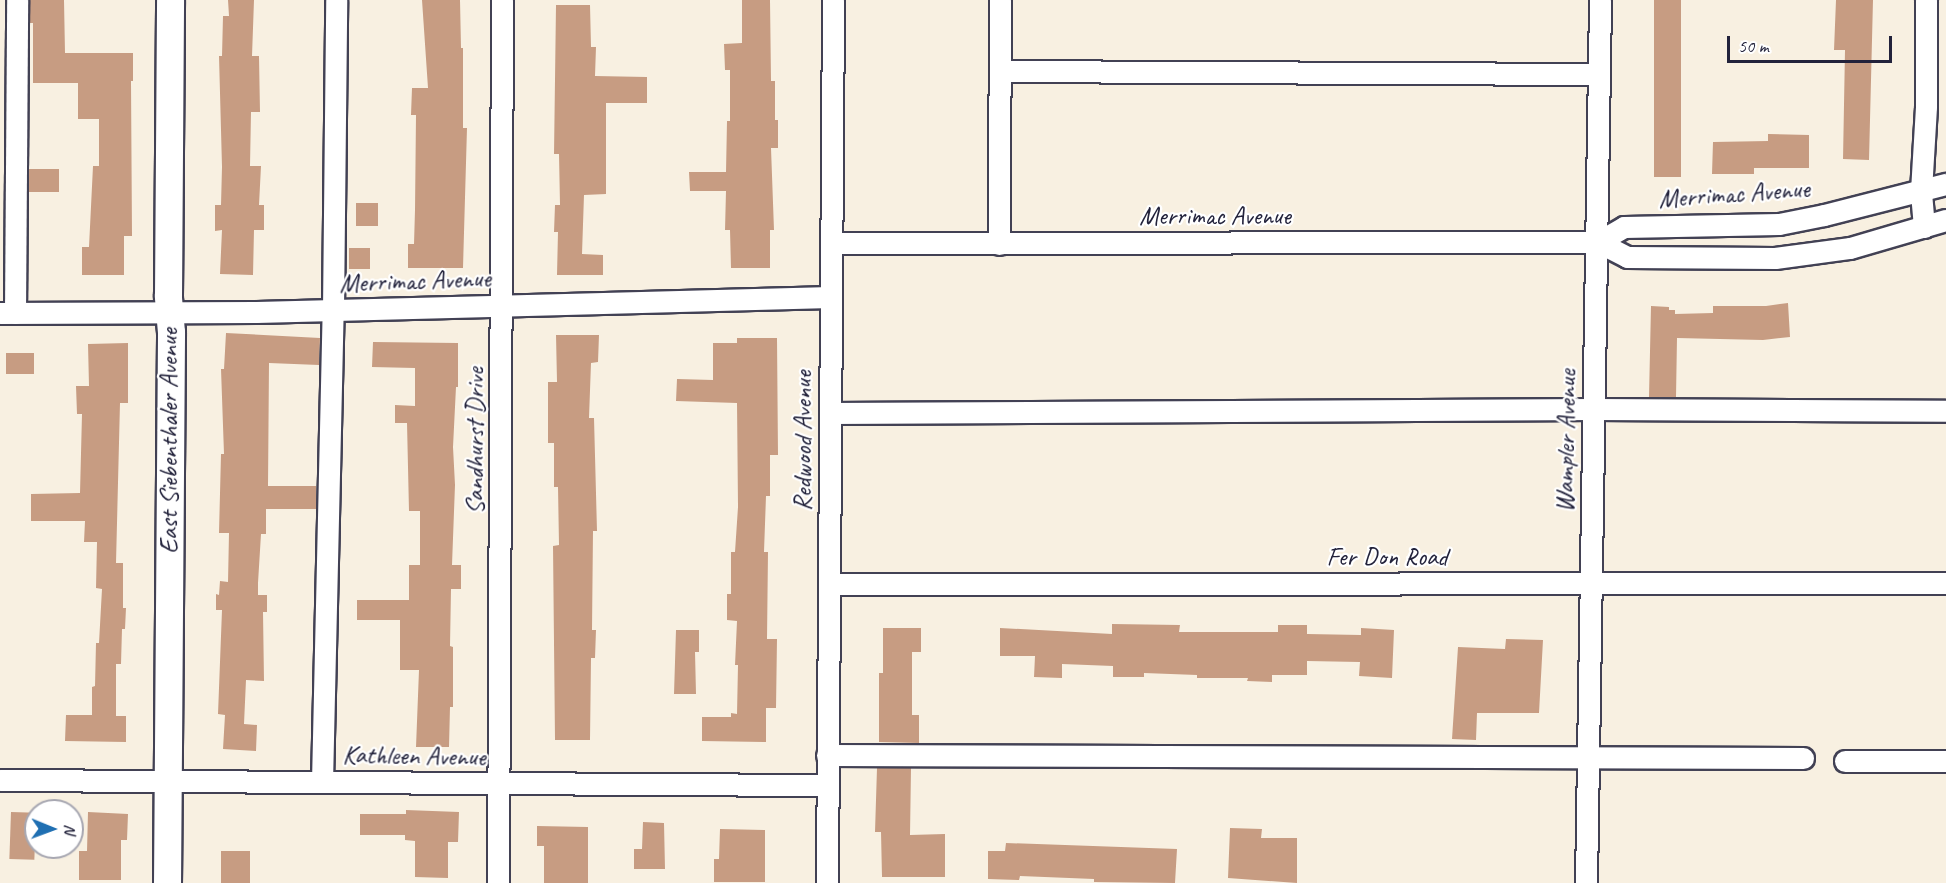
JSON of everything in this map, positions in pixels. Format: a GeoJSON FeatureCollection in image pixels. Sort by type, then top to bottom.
{"type":"FeatureCollection","features":[{"type":"Feature","properties":{"kind":"main road","name":"East Siebenthaler Avenue"},"geometry":{"type":"LineString","coordinates":[[167,883],[170,0]]}},
{"type":"Feature","properties":{"kind":"street"},"geometry":{"type":"LineString","coordinates":[[7,313],[17,0]]}},
{"type":"Feature","properties":{"kind":"street"},"geometry":{"type":"LineString","coordinates":[[322,782],[333,310],[336,0]]}},
{"type":"Feature","properties":{"kind":"street","name":"Sandhurst Drive"},"geometry":{"type":"LineString","coordinates":[[498,883],[503,306],[502,0]]}},
{"type":"Feature","properties":{"kind":"street","name":"Redwood Avenue"},"geometry":{"type":"LineString","coordinates":[[827,883],[833,0]]}},
{"type":"Feature","properties":{"kind":"street"},"geometry":{"type":"LineString","coordinates":[[999,244],[1000,0]]}},
{"type":"Feature","properties":{"kind":"street","name":"Wampler Avenue"},"geometry":{"type":"LineString","coordinates":[[1586,883],[1598,242],[1600,0]]}},
{"type":"Feature","properties":{"kind":"street"},"geometry":{"type":"LineString","coordinates":[[1924,227],[1920,192],[1926,106],[1926,0]]}},
{"type":"Feature","properties":{"kind":"street"},"geometry":{"type":"LineString","coordinates":[[1000,71],[1599,74]]}},
{"type":"Feature","properties":{"kind":"street","name":"Merrimac Avenue"},"geometry":{"type":"LineString","coordinates":[[1598,242],[1624,227],[1779,224],[1946,184]]}},
{"type":"Feature","properties":{"kind":"street","name":"Merrimac Avenue"},"geometry":{"type":"LineString","coordinates":[[832,243],[1598,242],[1627,257],[1775,258],[1850,248],[1946,220]]}},
{"type":"Feature","properties":{"kind":"street","name":"Merrimac Avenue"},"geometry":{"type":"LineString","coordinates":[[7,313],[333,310],[831,297]]}},
{"type":"Feature","properties":{"kind":"street"},"geometry":{"type":"LineString","coordinates":[[830,413],[1946,411]]}},
{"type":"Feature","properties":{"kind":"street","name":"Fer Don Road"},"geometry":{"type":"LineString","coordinates":[[829,584],[1946,583]]}},
{"type":"Feature","properties":{"kind":"street"},"geometry":{"type":"LineString","coordinates":[[827,755],[1803,758]]}},
{"type":"Feature","properties":{"kind":"street"},"geometry":{"type":"LineString","coordinates":[[1845,761],[1946,761]]}},
{"type":"Feature","properties":{"kind":"street","name":"Kathleen Avenue"},"geometry":{"type":"LineString","coordinates":[[0,780],[827,784]]}},
{"type":"Feature","properties":{"kind":"building"},"geometry":{"type":"Polygon","coordinates":[[[30,0],[64,0],[65,53],[133,53],[133,81],[131,81],[132,236],[124,236],[124,275],[82,275],[82,247],[89,247],[93,166],[99,166],[99,119],[78,119],[78,83],[33,83],[33,23],[30,23],[30,0]]]}},
{"type":"Feature","properties":{"kind":"building"},"geometry":{"type":"Polygon","coordinates":[[[228,0],[254,0],[252,56],[259,56],[260,112],[251,112],[250,166],[261,166],[259,205],[264,205],[264,230],[254,230],[253,275],[220,274],[222,230],[215,231],[215,205],[221,205],[222,167],[219,56],[222,56],[223,16],[229,16],[228,0]]]}},
{"type":"Feature","properties":{"kind":"building"},"geometry":{"type":"Polygon","coordinates":[[[422,0],[460,0],[461,48],[463,48],[463,128],[467,128],[463,268],[408,268],[408,244],[414,244],[415,210],[416,115],[411,115],[412,88],[428,88],[422,0]]]}},
{"type":"Feature","properties":{"kind":"building"},"geometry":{"type":"Polygon","coordinates":[[[742,0],[770,0],[771,81],[775,81],[778,148],[771,148],[774,230],[770,230],[770,268],[731,268],[730,230],[725,230],[726,191],[690,191],[689,172],[726,172],[727,121],[730,121],[730,70],[725,70],[724,44],[742,43],[742,0]]]}},
{"type":"Feature","properties":{"kind":"building"},"geometry":{"type":"Polygon","coordinates":[[[1654,0],[1681,0],[1681,177],[1654,177],[1654,0]]]}},
{"type":"Feature","properties":{"kind":"building"},"geometry":{"type":"Polygon","coordinates":[[[1836,0],[1873,0],[1869,160],[1843,159],[1845,50],[1834,50],[1836,0]]]}},
{"type":"Feature","properties":{"kind":"building"},"geometry":{"type":"Polygon","coordinates":[[[556,5],[590,5],[591,47],[596,47],[595,76],[647,77],[647,103],[606,103],[606,194],[584,195],[582,254],[603,255],[603,275],[557,275],[558,232],[554,232],[555,205],[560,205],[559,154],[554,154],[556,5]]]}},
{"type":"Feature","properties":{"kind":"building"},"geometry":{"type":"Polygon","coordinates":[[[1768,134],[1809,135],[1809,168],[1754,168],[1754,174],[1712,174],[1713,142],[1768,141],[1768,134]]]}},
{"type":"Feature","properties":{"kind":"building"},"geometry":{"type":"Polygon","coordinates":[[[29,169],[59,169],[59,192],[29,192],[29,169]]]}},
{"type":"Feature","properties":{"kind":"building"},"geometry":{"type":"Polygon","coordinates":[[[356,203],[378,203],[378,226],[356,226],[356,203]]]}},
{"type":"Feature","properties":{"kind":"building"},"geometry":{"type":"Polygon","coordinates":[[[349,248],[370,248],[370,269],[349,269],[349,248]]]}},
{"type":"Feature","properties":{"kind":"building"},"geometry":{"type":"Polygon","coordinates":[[[1788,303],[1790,337],[1763,340],[1677,338],[1676,397],[1649,397],[1651,306],[1669,307],[1669,310],[1675,310],[1675,314],[1713,313],[1713,306],[1766,306],[1788,303]]]}},
{"type":"Feature","properties":{"kind":"building"},"geometry":{"type":"Polygon","coordinates":[[[226,333],[320,338],[319,365],[269,363],[268,486],[316,486],[316,509],[266,509],[266,534],[261,534],[258,583],[258,595],[267,595],[267,612],[263,612],[264,681],[246,680],[244,724],[257,725],[256,751],[223,749],[225,715],[218,714],[222,610],[216,610],[216,594],[219,595],[220,581],[228,582],[229,533],[219,533],[221,454],[224,454],[221,369],[224,369],[226,333]]]}},
{"type":"Feature","properties":{"kind":"building"},"geometry":{"type":"Polygon","coordinates":[[[556,335],[599,335],[598,362],[591,363],[589,418],[594,418],[597,531],[593,531],[592,630],[596,630],[595,658],[591,658],[590,740],[555,740],[553,546],[559,545],[558,487],[554,487],[554,443],[548,443],[548,382],[557,382],[556,335]]]}},
{"type":"Feature","properties":{"kind":"building"},"geometry":{"type":"Polygon","coordinates":[[[737,338],[777,338],[778,455],[770,455],[770,496],[766,496],[764,552],[768,552],[767,639],[777,639],[776,708],[766,708],[766,742],[702,741],[702,717],[731,717],[731,713],[737,714],[738,665],[735,665],[737,621],[727,620],[727,594],[731,594],[731,552],[735,552],[738,507],[737,403],[676,401],[677,379],[713,380],[713,343],[737,343],[737,338]]]}},
{"type":"Feature","properties":{"kind":"building"},"geometry":{"type":"Polygon","coordinates":[[[373,342],[458,343],[458,387],[456,387],[453,447],[455,485],[452,565],[461,565],[461,589],[451,589],[450,646],[453,647],[453,707],[450,707],[449,747],[416,747],[419,670],[400,670],[400,620],[357,620],[357,600],[409,600],[409,565],[420,565],[420,511],[409,511],[407,423],[395,423],[395,405],[415,406],[415,368],[372,367],[373,342]]]}},
{"type":"Feature","properties":{"kind":"building"},"geometry":{"type":"Polygon","coordinates":[[[128,343],[128,403],[120,403],[116,563],[123,563],[123,608],[126,608],[125,629],[122,629],[121,664],[116,664],[116,716],[126,716],[126,742],[65,741],[66,715],[92,715],[92,687],[95,686],[96,643],[99,643],[102,589],[96,588],[97,542],[84,542],[85,521],[31,521],[31,494],[80,493],[82,414],[77,414],[76,386],[89,386],[88,344],[128,343]]]}},
{"type":"Feature","properties":{"kind":"building"},"geometry":{"type":"Polygon","coordinates":[[[6,353],[34,353],[34,374],[6,374],[6,353]]]}},
{"type":"Feature","properties":{"kind":"building"},"geometry":{"type":"Polygon","coordinates":[[[1112,624],[1180,625],[1179,632],[1278,632],[1278,625],[1307,625],[1307,634],[1361,635],[1361,628],[1394,630],[1392,678],[1359,676],[1360,662],[1307,661],[1307,675],[1272,675],[1272,682],[1247,681],[1248,678],[1197,678],[1197,675],[1144,673],[1144,677],[1113,677],[1113,666],[1062,664],[1062,678],[1034,677],[1035,656],[1000,656],[1000,628],[1112,634],[1112,624]]]}},
{"type":"Feature","properties":{"kind":"building"},"geometry":{"type":"Polygon","coordinates":[[[883,628],[921,628],[921,652],[912,652],[912,715],[919,715],[919,743],[879,742],[879,673],[883,673],[883,628]]]}},
{"type":"Feature","properties":{"kind":"building"},"geometry":{"type":"Polygon","coordinates":[[[676,630],[699,630],[699,652],[695,652],[696,694],[674,694],[676,630]]]}},
{"type":"Feature","properties":{"kind":"building"},"geometry":{"type":"Polygon","coordinates":[[[1506,639],[1543,640],[1539,713],[1477,713],[1476,740],[1452,739],[1458,647],[1505,649],[1506,639]]]}},
{"type":"Feature","properties":{"kind":"building"},"geometry":{"type":"Polygon","coordinates":[[[877,768],[911,768],[910,835],[945,834],[945,877],[882,877],[881,832],[875,832],[877,768]]]}},
{"type":"Feature","properties":{"kind":"building"},"geometry":{"type":"Polygon","coordinates":[[[406,810],[459,812],[458,842],[448,842],[448,878],[415,877],[415,841],[405,840],[405,835],[360,835],[360,814],[406,814],[406,810]]]}},
{"type":"Feature","properties":{"kind":"building"},"geometry":{"type":"Polygon","coordinates":[[[11,812],[24,812],[24,859],[34,860],[9,859],[11,812]]]}},
{"type":"Feature","properties":{"kind":"building"},"geometry":{"type":"Polygon","coordinates":[[[88,812],[128,814],[127,840],[121,840],[121,880],[79,880],[79,859],[84,859],[84,851],[87,851],[88,812]]]}},
{"type":"Feature","properties":{"kind":"building"},"geometry":{"type":"Polygon","coordinates":[[[643,822],[664,823],[665,869],[634,869],[634,849],[642,849],[643,822]]]}},
{"type":"Feature","properties":{"kind":"building"},"geometry":{"type":"Polygon","coordinates":[[[537,826],[588,827],[588,883],[544,883],[544,846],[537,846],[537,826]]]}},
{"type":"Feature","properties":{"kind":"building"},"geometry":{"type":"Polygon","coordinates":[[[1230,828],[1262,829],[1261,838],[1297,838],[1297,883],[1228,878],[1230,828]]]}},
{"type":"Feature","properties":{"kind":"building"},"geometry":{"type":"Polygon","coordinates":[[[720,829],[765,830],[765,882],[714,882],[714,859],[719,859],[720,829]]]}},
{"type":"Feature","properties":{"kind":"building"},"geometry":{"type":"Polygon","coordinates":[[[1006,843],[1177,849],[1175,883],[1094,882],[1094,879],[1020,876],[1019,880],[988,879],[988,851],[1005,851],[1006,843]]]}},
{"type":"Feature","properties":{"kind":"building"},"geometry":{"type":"Polygon","coordinates":[[[221,851],[250,851],[250,883],[221,883],[221,851]]]}}]}
